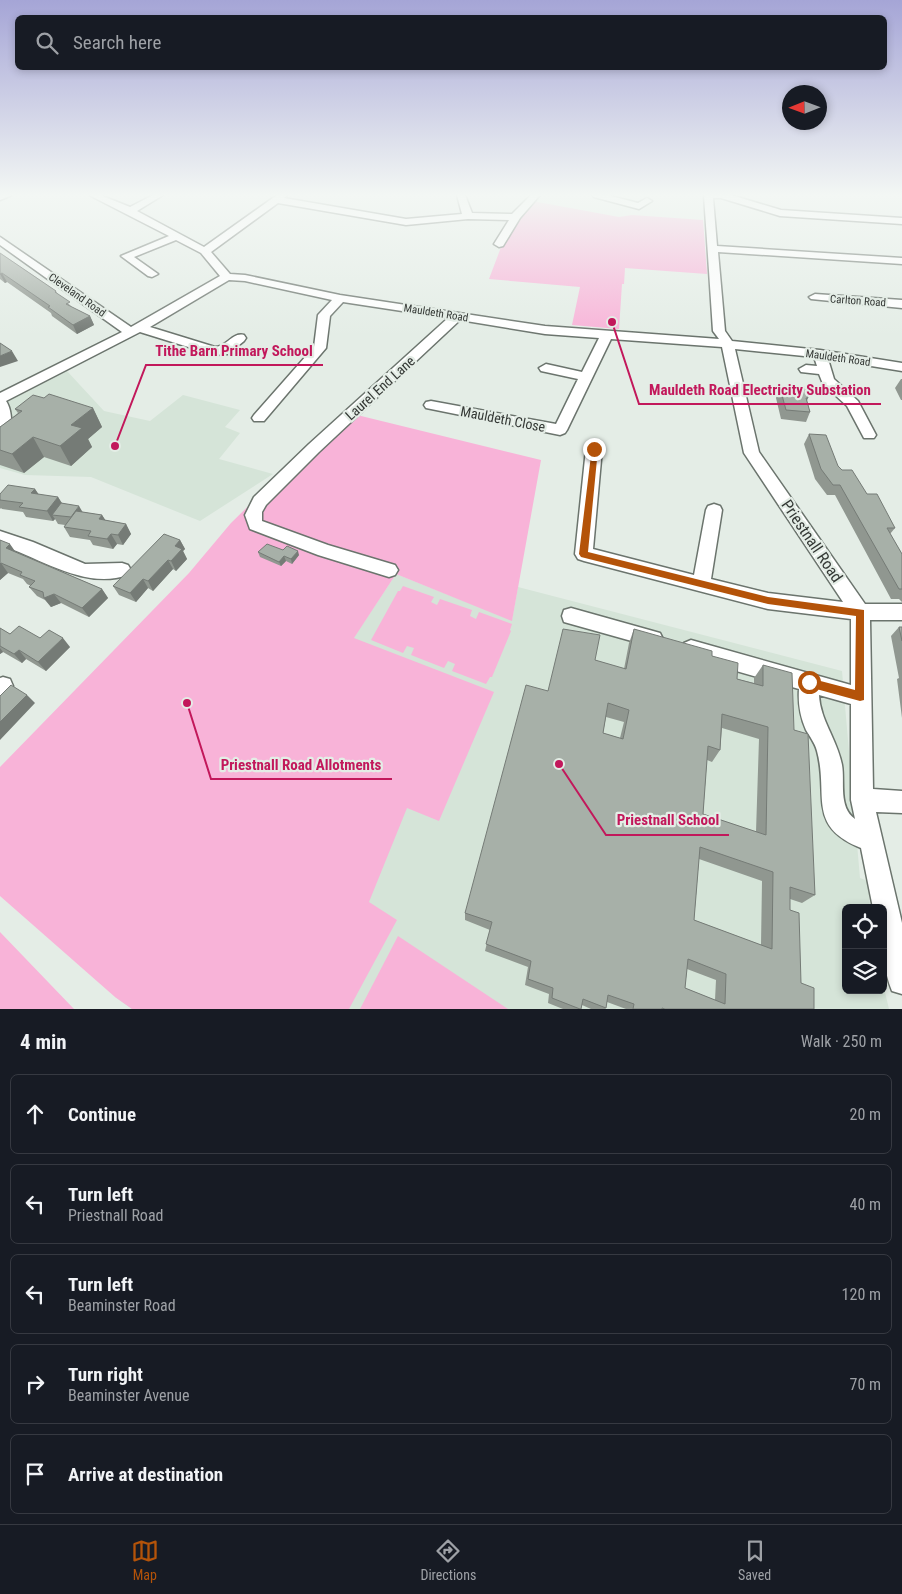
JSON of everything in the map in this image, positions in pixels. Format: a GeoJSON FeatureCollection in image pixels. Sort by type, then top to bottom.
{"type":"FeatureCollection","features":[{"type":"Feature","properties":{"kind":"street","name":"Cleveland Road"},"geometry":{"type":"LineString","coordinates":[[3,242],[134,330],[214,351],[223,351],[240,338]]}},
{"type":"Feature","properties":{"kind":"street"},"geometry":{"type":"LineString","coordinates":[[152,274],[126,256],[161,242]]}},
{"type":"Feature","properties":{"kind":"street"},"geometry":{"type":"LineString","coordinates":[[0,398],[134,330],[227,278],[205,251],[188,242]]}},
{"type":"Feature","properties":{"kind":"street"},"geometry":{"type":"LineString","coordinates":[[205,251],[217,242]]}},
{"type":"Feature","properties":{"kind":"street","name":"Priestnall Road"},"geometry":{"type":"LineString","coordinates":[[711,242],[720,331],[728,344],[752,453],[860,612]]}},
{"type":"Feature","properties":{"kind":"street"},"geometry":{"type":"LineString","coordinates":[[712,249],[902,261]]}},
{"type":"Feature","properties":{"kind":"street","name":"Mauldeth Road"},"geometry":{"type":"LineString","coordinates":[[227,278],[245,278],[340,298],[545,330],[728,344],[820,354],[902,367]]}},
{"type":"Feature","properties":{"kind":"street","name":"Carlton Road"},"geometry":{"type":"LineString","coordinates":[[815,297],[902,304]]}},
{"type":"Feature","properties":{"kind":"street"},"geometry":{"type":"LineString","coordinates":[[259,418],[320,348],[324,314],[340,298]]}},
{"type":"Feature","properties":{"kind":"street","name":"Laurel End Lane"},"geometry":{"type":"LineString","coordinates":[[389,570],[324,550],[256,525],[253,515],[255,508],[302,460],[458,316]]}},
{"type":"Feature","properties":{"kind":"street","name":"Mauldeth Close"},"geometry":{"type":"LineString","coordinates":[[431,405],[560,430],[607,334]]}},
{"type":"Feature","properties":{"kind":"street"},"geometry":{"type":"LineString","coordinates":[[820,354],[824,373],[828,381],[847,396],[869,435]]}},
{"type":"Feature","properties":{"kind":"street"},"geometry":{"type":"LineString","coordinates":[[546,368],[586,377]]}},
{"type":"Feature","properties":{"kind":"street"},"geometry":{"type":"LineString","coordinates":[[806,369],[842,375]]}},
{"type":"Feature","properties":{"kind":"street"},"geometry":{"type":"LineString","coordinates":[[0,404],[2,406],[4,429]]}},
{"type":"Feature","properties":{"kind":"street"},"geometry":{"type":"LineString","coordinates":[[594,449],[584,554],[768,601],[860,612],[902,612]]}},
{"type":"Feature","properties":{"kind":"street"},"geometry":{"type":"LineString","coordinates":[[701,584],[714,510]]}},
{"type":"Feature","properties":{"kind":"street"},"geometry":{"type":"LineString","coordinates":[[0,538],[84,570],[122,570]]}},
{"type":"Feature","properties":{"kind":"street"},"geometry":{"type":"LineString","coordinates":[[860,612],[862,800],[902,981]]}},
{"type":"Feature","properties":{"kind":"street"},"geometry":{"type":"LineString","coordinates":[[572,616],[860,697]]}},
{"type":"Feature","properties":{"kind":"street"},"geometry":{"type":"LineString","coordinates":[[809,682],[810,714],[829,753],[834,811],[838,820],[854,835],[871,840]]}},
{"type":"Feature","properties":{"kind":"street"},"geometry":{"type":"LineString","coordinates":[[862,800],[902,802]]}},
{"type":"Feature","properties":{"kind":"shaded area"},"geometry":{"type":"Polygon","coordinates":[[[503,242],[705,242],[707,274],[625,268],[619,329],[572,325],[580,287],[489,279],[503,242]]]}},
{"type":"Feature","properties":{"kind":"shaded area"},"geometry":{"type":"Polygon","coordinates":[[[67,371],[104,411],[150,421],[183,395],[240,410],[225,427],[240,433],[219,459],[273,474],[200,521],[91,477],[25,475],[0,468],[0,402],[67,371]]]}},
{"type":"Feature","properties":{"kind":"shaded area"},"geometry":{"type":"Polygon","coordinates":[[[357,415],[541,460],[512,621],[396,574],[354,638],[494,692],[439,821],[407,808],[369,902],[397,920],[349,1009],[132,1009],[115,997],[0,896],[0,767],[189,573],[231,523],[292,463],[357,415]]]}},
{"type":"Feature","properties":{"kind":"shaded area"},"geometry":{"type":"Polygon","coordinates":[[[396,574],[512,620],[518,587],[842,671],[860,878],[868,881],[870,904],[842,904],[842,994],[885,994],[889,1009],[132,1009],[115,997],[396,574]]]}},
{"type":"Feature","properties":{"kind":"shaded area"},"geometry":{"type":"Polygon","coordinates":[[[403,586],[434,597],[431,602],[437,605],[440,599],[472,610],[470,616],[476,619],[479,612],[512,624],[511,631],[492,677],[490,677],[486,684],[452,671],[455,664],[448,661],[444,668],[411,655],[414,648],[407,646],[403,653],[371,640],[398,591],[403,586]]]}},
{"type":"Feature","properties":{"kind":"shaded area"},"geometry":{"type":"Polygon","coordinates":[[[0,932],[74,1009],[0,1009],[0,932]]]}},
{"type":"Feature","properties":{"kind":"shaded area"},"geometry":{"type":"Polygon","coordinates":[[[398,936],[508,1009],[360,1009],[398,936]]]}},
{"type":"Feature","properties":{"kind":"building"},"geometry":{"type":"Polygon","coordinates":[[[0,253],[70,302],[66,304],[90,316],[73,325],[48,307],[50,306],[2,273],[0,274],[0,253]]]}},
{"type":"Feature","properties":{"kind":"building"},"geometry":{"type":"Polygon","coordinates":[[[0,343],[12,351],[0,356],[0,343]]]}},
{"type":"Feature","properties":{"kind":"building"},"geometry":{"type":"Polygon","coordinates":[[[788,386],[805,387],[810,412],[786,410],[780,388],[789,389],[788,386]]]}},
{"type":"Feature","properties":{"kind":"building"},"geometry":{"type":"Polygon","coordinates":[[[49,394],[93,408],[71,425],[82,428],[60,446],[33,437],[12,454],[0,450],[0,427],[22,411],[15,409],[33,395],[44,398],[49,394]]]}},
{"type":"Feature","properties":{"kind":"building"},"geometry":{"type":"Polygon","coordinates":[[[809,434],[826,435],[838,466],[842,470],[852,470],[867,494],[877,494],[895,528],[887,528],[902,554],[902,589],[899,589],[840,485],[833,485],[821,469],[809,434]]]}},
{"type":"Feature","properties":{"kind":"building"},"geometry":{"type":"Polygon","coordinates":[[[8,485],[35,489],[31,493],[58,497],[47,511],[19,507],[23,503],[0,500],[0,494],[8,485]]]}},
{"type":"Feature","properties":{"kind":"building"},"geometry":{"type":"Polygon","coordinates":[[[61,503],[79,506],[71,517],[52,515],[61,503]]]}},
{"type":"Feature","properties":{"kind":"building"},"geometry":{"type":"Polygon","coordinates":[[[76,511],[102,515],[99,519],[126,524],[118,535],[111,534],[107,539],[88,536],[91,531],[64,527],[76,511]]]}},
{"type":"Feature","properties":{"kind":"building"},"geometry":{"type":"Polygon","coordinates":[[[164,534],[180,540],[175,546],[182,549],[171,561],[168,560],[148,581],[143,579],[130,593],[113,586],[164,534]]]}},
{"type":"Feature","properties":{"kind":"building"},"geometry":{"type":"Polygon","coordinates":[[[0,540],[10,544],[6,548],[102,589],[82,608],[54,594],[44,598],[43,592],[29,587],[35,581],[20,575],[22,572],[0,564],[0,540]]]}},
{"type":"Feature","properties":{"kind":"building"},"geometry":{"type":"Polygon","coordinates":[[[267,544],[283,550],[287,546],[298,551],[291,559],[284,556],[279,562],[258,552],[267,544]]]}},
{"type":"Feature","properties":{"kind":"building"},"geometry":{"type":"Polygon","coordinates":[[[19,626],[40,638],[49,630],[63,638],[38,662],[19,650],[14,654],[0,646],[0,628],[10,634],[19,626]]]}},
{"type":"Feature","properties":{"kind":"building"},"geometry":{"type":"Polygon","coordinates":[[[899,627],[902,627],[902,641],[899,627]]]}},
{"type":"Feature","properties":{"kind":"building"},"geometry":{"type":"Polygon","coordinates":[[[563,629],[600,635],[595,660],[626,669],[634,629],[712,651],[712,656],[738,663],[737,679],[763,686],[763,665],[792,673],[794,730],[808,734],[815,895],[790,887],[790,910],[799,913],[801,983],[814,988],[814,1009],[633,1009],[634,1004],[608,995],[606,1008],[583,999],[580,1009],[552,998],[553,988],[528,979],[531,961],[486,944],[492,922],[465,913],[526,685],[548,691],[563,629]],[[608,703],[603,733],[623,739],[629,710],[608,703]],[[722,714],[720,750],[708,746],[703,814],[766,835],[768,727],[722,714]],[[700,847],[694,920],[772,949],[773,872],[700,847]],[[688,959],[685,988],[725,1004],[726,974],[688,959]]]}},
{"type":"Feature","properties":{"kind":"building"},"geometry":{"type":"Polygon","coordinates":[[[11,685],[27,695],[0,722],[0,696],[11,685]]]}},
{"type":"Feature","properties":{"kind":"place","name":"Mauldeth Road Electricity Substation"},"geometry":{"type":"Point","coordinates":[612,322]}},
{"type":"Feature","properties":{"kind":"place","name":"Tithe Barn Primary School"},"geometry":{"type":"Point","coordinates":[115,446]}},
{"type":"Feature","properties":{"kind":"place","name":"Priestnall Road Allotments"},"geometry":{"type":"Point","coordinates":[187,703]}},
{"type":"Feature","properties":{"kind":"place","name":"Priestnall School"},"geometry":{"type":"Point","coordinates":[559,764]}},
{"type":"Feature","properties":{"kind":"route"},"geometry":{"type":"LineString","coordinates":[[594,449],[584,554],[768,601],[860,612],[860,697],[809,682]]}}]}
